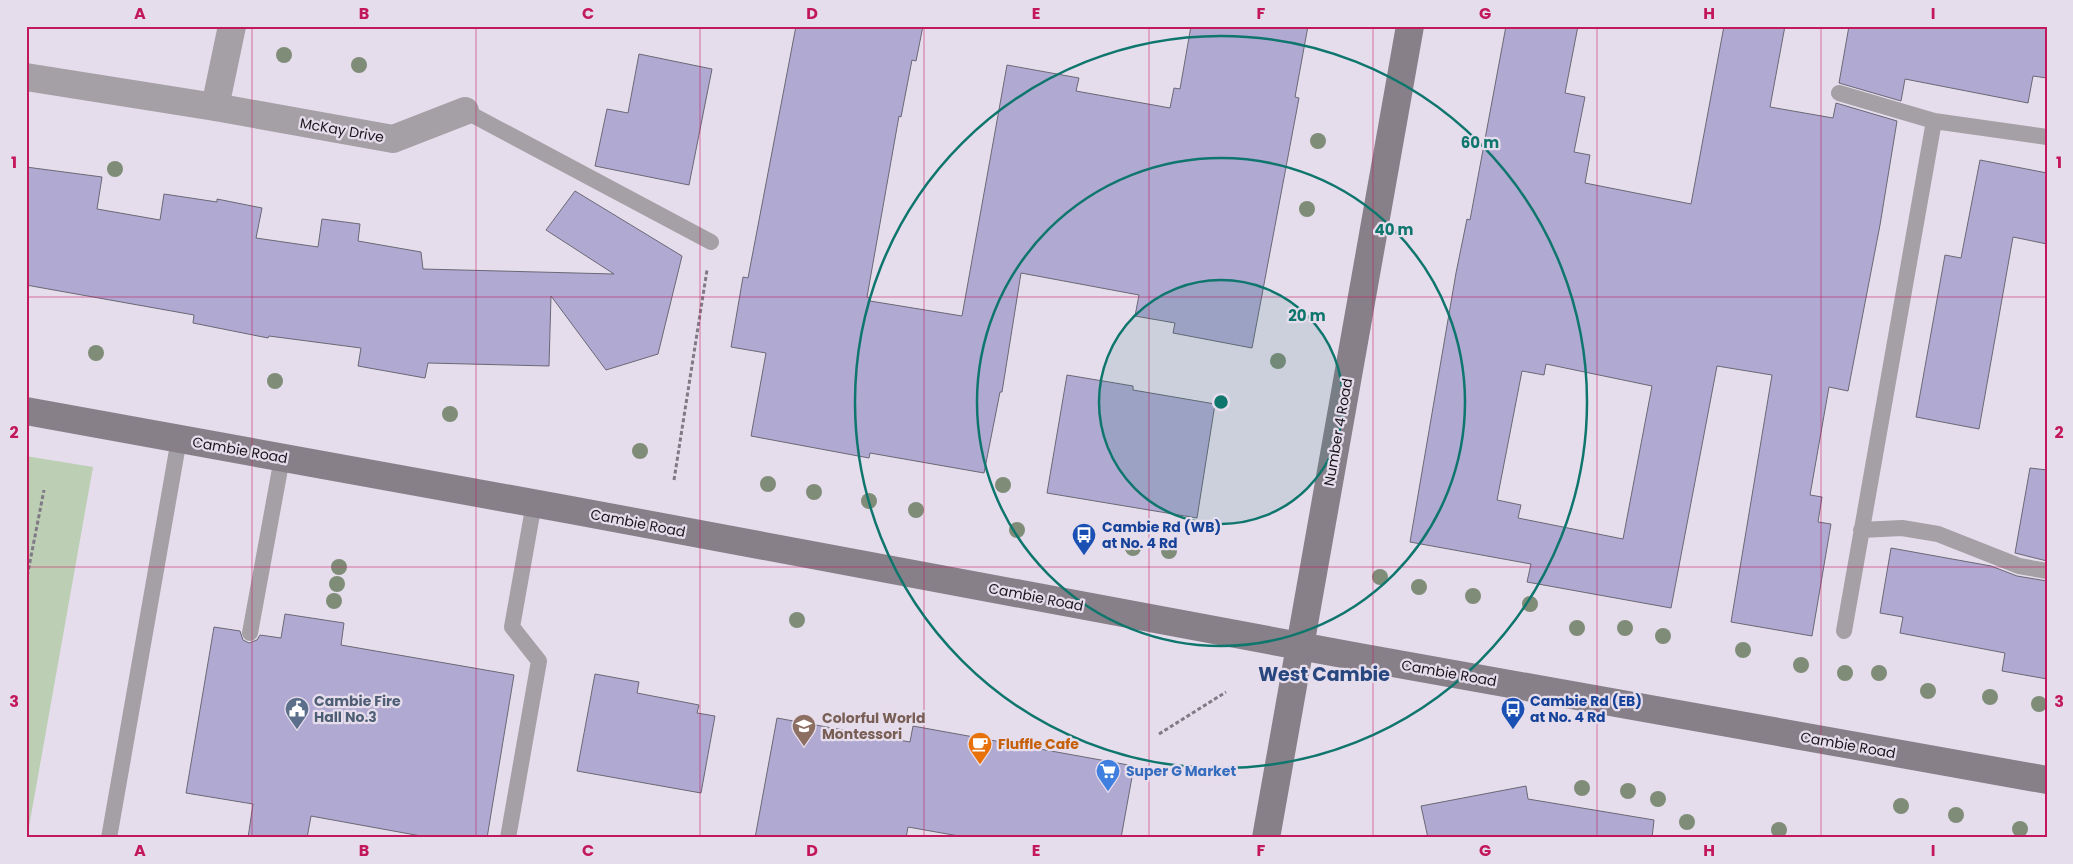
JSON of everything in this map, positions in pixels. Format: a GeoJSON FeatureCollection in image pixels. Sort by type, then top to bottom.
{"type":"FeatureCollection","features":[{"type":"Feature","properties":{"kind":"main road","name":"Number 4 Road"},"geometry":{"type":"LineString","coordinates":[[1266,838],[1410,26]]}},
{"type":"Feature","properties":{"kind":"main road","name":"Cambie Road"},"geometry":{"type":"LineString","coordinates":[[26,411],[534,503],[1301,646],[2047,780]]}},
{"type":"Feature","properties":{"kind":"street"},"geometry":{"type":"LineString","coordinates":[[215,107],[232,26]]}},
{"type":"Feature","properties":{"kind":"street","name":"McKay Drive"},"geometry":{"type":"LineString","coordinates":[[26,77],[215,107],[393,139],[465,111]]}},
{"type":"Feature","properties":{"kind":"lane"},"geometry":{"type":"LineString","coordinates":[[1839,93],[1934,121],[2047,137]]}},
{"type":"Feature","properties":{"kind":"lane"},"geometry":{"type":"LineString","coordinates":[[465,111],[711,242]]}},
{"type":"Feature","properties":{"kind":"lane"},"geometry":{"type":"LineString","coordinates":[[1844,630],[1934,121]]}},
{"type":"Feature","properties":{"kind":"lane"},"geometry":{"type":"LineString","coordinates":[[109,838],[179,439]]}},
{"type":"Feature","properties":{"kind":"lane"},"geometry":{"type":"LineString","coordinates":[[250,633],[282,458]]}},
{"type":"Feature","properties":{"kind":"lane"},"geometry":{"type":"LineString","coordinates":[[508,838],[539,661],[512,627],[534,503]]}},
{"type":"Feature","properties":{"kind":"lane"},"geometry":{"type":"LineString","coordinates":[[1861,530],[1902,528],[1938,534],[2019,566],[2047,571]]}},
{"type":"Feature","properties":{"kind":"path"},"geometry":{"type":"LineString","coordinates":[[674,480],[711,242]]}},
{"type":"Feature","properties":{"kind":"path"},"geometry":{"type":"LineString","coordinates":[[26,582],[44,490]]}},
{"type":"Feature","properties":{"kind":"path"},"geometry":{"type":"LineString","coordinates":[[1159,734],[1226,692]]}},
{"type":"Feature","properties":{"kind":"green space"},"geometry":{"type":"Polygon","coordinates":[[[26,456],[93,467],[27,838],[26,838],[26,456]]]}},
{"type":"Feature","properties":{"kind":"building"},"geometry":{"type":"Polygon","coordinates":[[[796,26],[923,26],[916,61],[912,60],[901,117],[899,116],[867,297],[870,298],[870,301],[962,316],[1007,65],[1079,78],[1076,91],[1170,108],[1174,88],[1180,89],[1191,26],[1308,26],[1295,97],[1299,98],[1252,348],[1173,333],[1175,323],[1135,316],[1139,295],[1021,273],[1002,392],[1000,392],[984,473],[870,453],[869,458],[751,436],[766,353],[731,347],[743,277],[748,278],[796,26]]]}},
{"type":"Feature","properties":{"kind":"building"},"geometry":{"type":"Polygon","coordinates":[[[1506,26],[1578,26],[1565,93],[1585,97],[1574,152],[1590,155],[1585,183],[1691,204],[1724,26],[1785,26],[1770,107],[1833,118],[1836,103],[1897,121],[1880,225],[1848,391],[1829,387],[1810,495],[1822,497],[1818,522],[1831,524],[1812,636],[1731,622],[1772,375],[1717,366],[1671,608],[1527,582],[1531,564],[1410,542],[1456,273],[1467,219],[1470,220],[1506,26]],[[1546,364],[1544,375],[1522,371],[1497,500],[1521,505],[1518,518],[1623,539],[1652,386],[1546,364]]]}},
{"type":"Feature","properties":{"kind":"building"},"geometry":{"type":"Polygon","coordinates":[[[1849,26],[2047,26],[2047,78],[2033,76],[2028,103],[1905,79],[1901,101],[1839,83],[1849,26]]]}},
{"type":"Feature","properties":{"kind":"building"},"geometry":{"type":"Polygon","coordinates":[[[639,54],[712,69],[689,185],[595,166],[607,109],[628,113],[639,54]]]}},
{"type":"Feature","properties":{"kind":"building"},"geometry":{"type":"Polygon","coordinates":[[[1980,160],[2047,173],[2047,244],[2013,237],[1979,429],[1916,417],[1945,255],[1961,258],[1980,160]]]}},
{"type":"Feature","properties":{"kind":"building"},"geometry":{"type":"Polygon","coordinates":[[[26,167],[102,177],[97,209],[160,220],[164,194],[217,202],[217,199],[262,208],[256,238],[318,247],[322,219],[360,224],[358,241],[421,252],[423,269],[614,274],[546,230],[575,191],[682,256],[658,354],[606,370],[551,296],[549,366],[428,363],[425,378],[358,366],[361,348],[269,336],[268,338],[193,323],[194,315],[26,285],[26,167]]]}},
{"type":"Feature","properties":{"kind":"building"},"geometry":{"type":"Polygon","coordinates":[[[1067,375],[1133,386],[1133,390],[1215,404],[1197,518],[1047,493],[1067,375]]]}},
{"type":"Feature","properties":{"kind":"building"},"geometry":{"type":"Polygon","coordinates":[[[2030,468],[2047,470],[2047,561],[2015,553],[2030,468]]]}},
{"type":"Feature","properties":{"kind":"building"},"geometry":{"type":"Polygon","coordinates":[[[1891,548],[1991,566],[2017,576],[2047,581],[2047,679],[2002,671],[2005,653],[1900,633],[1903,617],[1880,613],[1891,548]]]}},
{"type":"Feature","properties":{"kind":"building"},"geometry":{"type":"Polygon","coordinates":[[[285,614],[344,623],[341,645],[514,675],[487,838],[432,838],[311,816],[307,838],[248,838],[253,804],[186,793],[214,627],[240,631],[243,640],[249,643],[257,640],[260,635],[281,638],[285,614]]]}},
{"type":"Feature","properties":{"kind":"building"},"geometry":{"type":"Polygon","coordinates":[[[595,674],[639,682],[637,693],[699,705],[697,713],[715,716],[701,793],[577,771],[595,674]]]}},
{"type":"Feature","properties":{"kind":"building"},"geometry":{"type":"Polygon","coordinates":[[[777,718],[910,742],[913,726],[1134,766],[1121,838],[970,838],[908,827],[906,838],[755,838],[777,718]]]}},
{"type":"Feature","properties":{"kind":"building"},"geometry":{"type":"Polygon","coordinates":[[[1526,786],[1528,799],[1654,820],[1652,838],[1428,838],[1421,806],[1526,786]]]}},
{"type":"Feature","properties":{"kind":"place","name":"Cambie Rd (WB) at No. 4 Rd"},"geometry":{"type":"Point","coordinates":[1084,556]}},
{"type":"Feature","properties":{"kind":"place","name":"Cambie Fire Hall No.3"},"geometry":{"type":"Point","coordinates":[297,730]}},
{"type":"Feature","properties":{"kind":"place","name":"Cambie Rd (EB) at No. 4 Rd"},"geometry":{"type":"Point","coordinates":[1513,730]}},
{"type":"Feature","properties":{"kind":"place","name":"Colorful World Montessori"},"geometry":{"type":"Point","coordinates":[804,747]}},
{"type":"Feature","properties":{"kind":"place","name":"Fluffle Cafe"},"geometry":{"type":"Point","coordinates":[980,765]}},
{"type":"Feature","properties":{"kind":"place","name":"Super G Market"},"geometry":{"type":"Point","coordinates":[1108,792]}},
{"type":"Feature","properties":{"kind":"district","name":"West Cambie"},"geometry":{"type":"Point","coordinates":[1324,674]}}]}
